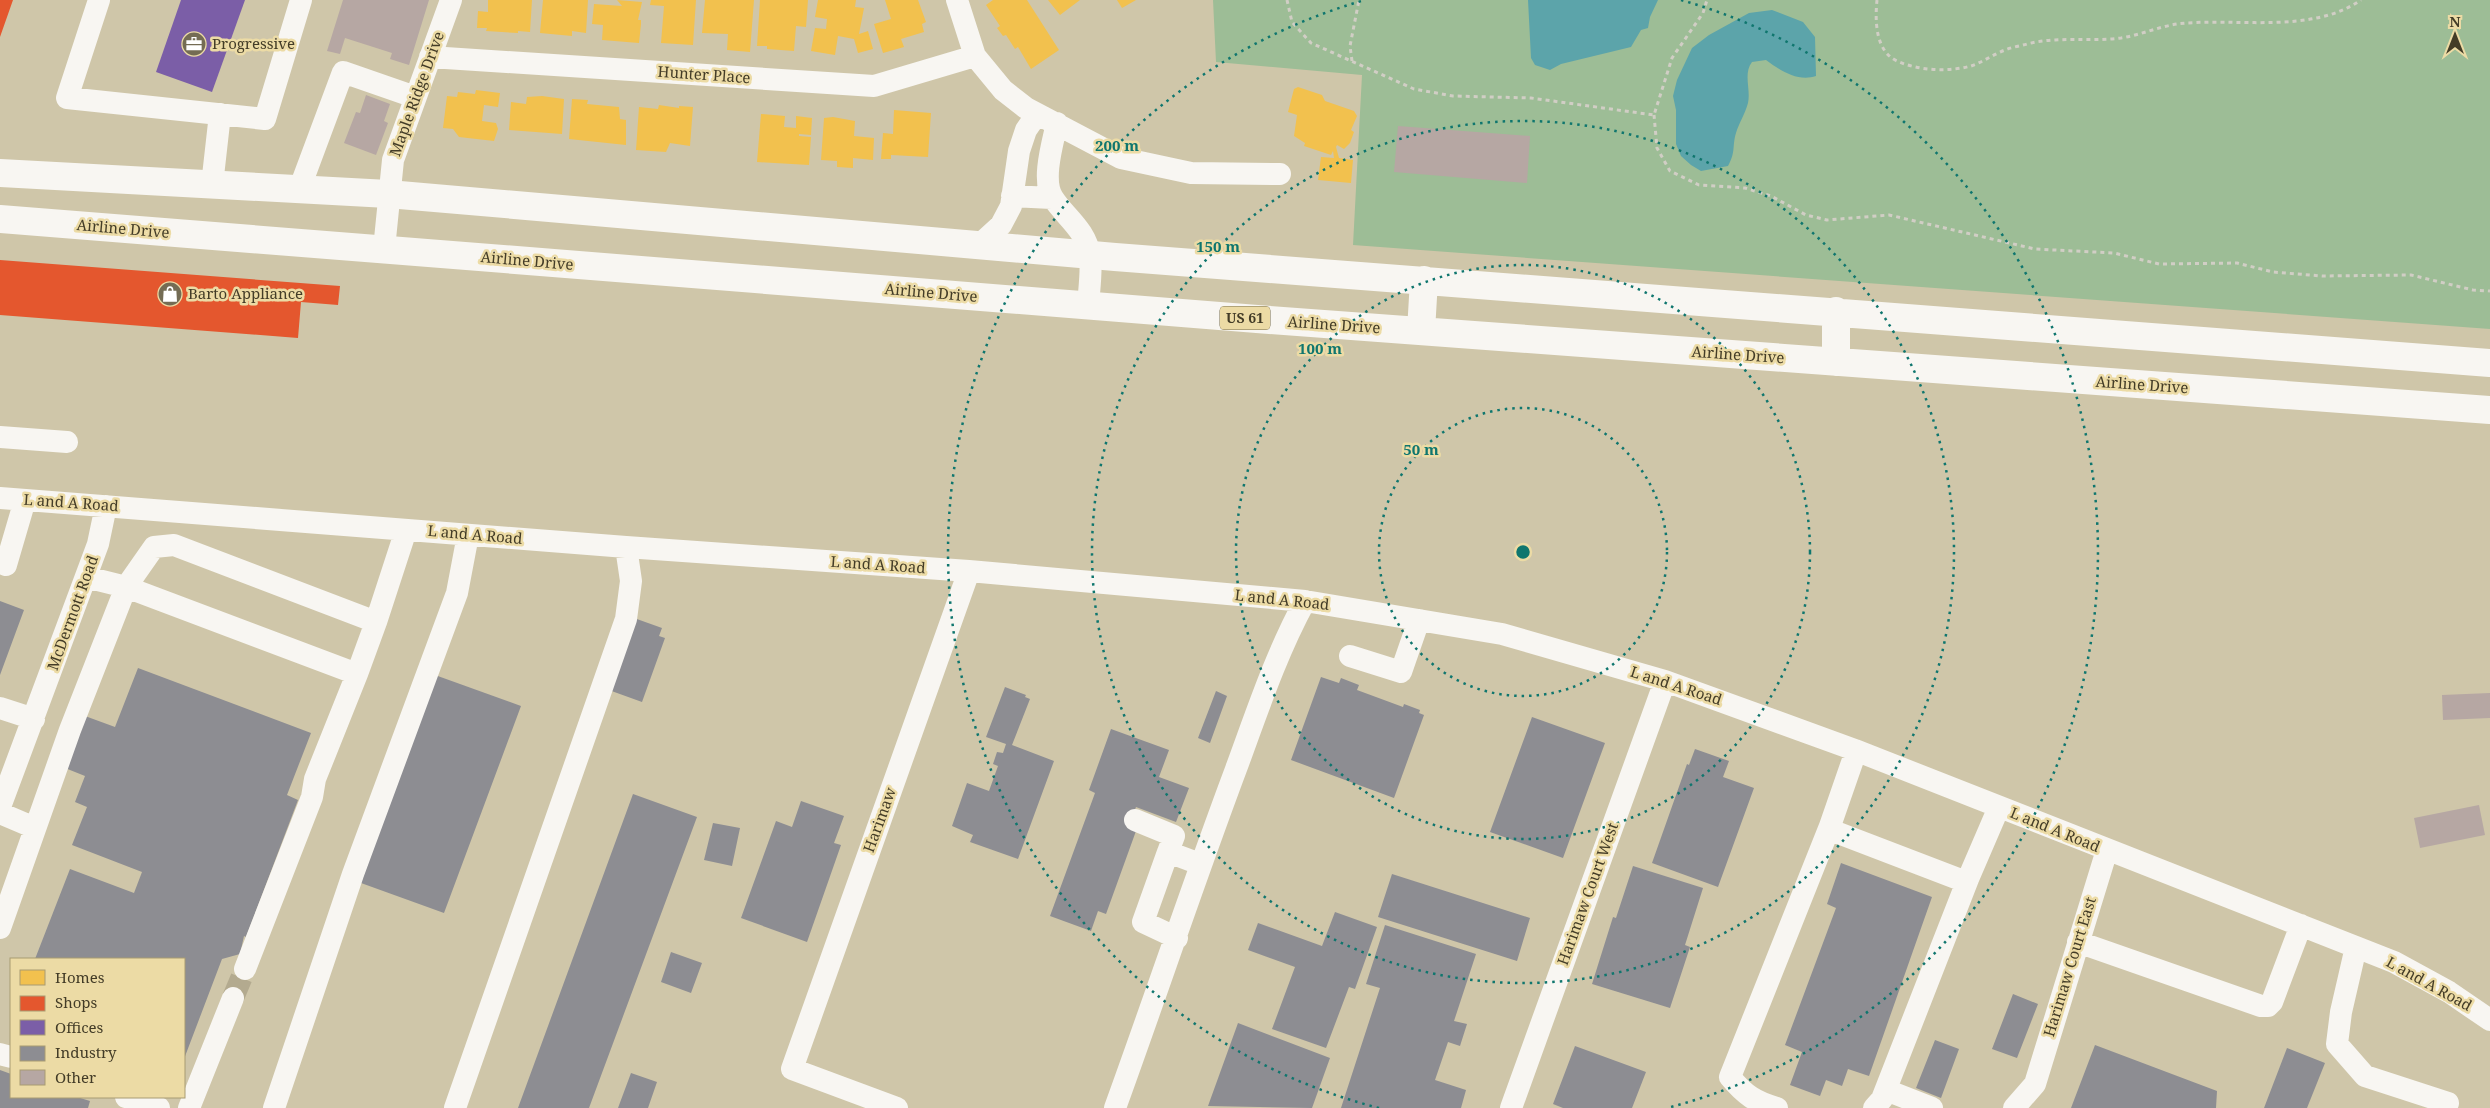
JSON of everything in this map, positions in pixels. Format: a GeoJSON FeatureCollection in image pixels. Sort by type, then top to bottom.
{"type":"FeatureCollection","features":[{"type":"Feature","properties":{"kind":"highway"},"geometry":{"type":"LineString","coordinates":[[0,173],[388,194],[978,246],[2490,363]]}},
{"type":"Feature","properties":{"kind":"highway","name":"Airline Drive"},"geometry":{"type":"LineString","coordinates":[[0,219],[1088,306],[2490,410]]}},
{"type":"Feature","properties":{"kind":"highway"},"geometry":{"type":"LineString","coordinates":[[1422,331],[1424,280]]}},
{"type":"Feature","properties":{"kind":"highway"},"geometry":{"type":"LineString","coordinates":[[1836,311],[1836,362]]}},
{"type":"Feature","properties":{"kind":"street"},"geometry":{"type":"LineString","coordinates":[[99,0],[67,98],[264,119],[301,0]]}},
{"type":"Feature","properties":{"kind":"street","name":"Maple Ridge Drive"},"geometry":{"type":"LineString","coordinates":[[384,250],[388,194],[393,160],[451,0]]}},
{"type":"Feature","properties":{"kind":"street"},"geometry":{"type":"LineString","coordinates":[[957,0],[975,56],[1003,90],[1037,114],[1121,158],[1191,173],[1280,174]]}},
{"type":"Feature","properties":{"kind":"street","name":"Hunter Place"},"geometry":{"type":"LineString","coordinates":[[430,57],[874,86],[975,56]]}},
{"type":"Feature","properties":{"kind":"street"},"geometry":{"type":"LineString","coordinates":[[299,190],[343,72],[415,97]]}},
{"type":"Feature","properties":{"kind":"street"},"geometry":{"type":"LineString","coordinates":[[212,184],[220,114]]}},
{"type":"Feature","properties":{"kind":"street"},"geometry":{"type":"LineString","coordinates":[[978,246],[1001,225],[1011,206],[1019,151],[1026,130],[1037,114]]}},
{"type":"Feature","properties":{"kind":"street"},"geometry":{"type":"LineString","coordinates":[[1057,123],[1048,164],[1052,198],[1076,224],[1090,255],[1088,306]]}},
{"type":"Feature","properties":{"kind":"street"},"geometry":{"type":"LineString","coordinates":[[1012,196],[1052,198]]}},
{"type":"Feature","properties":{"kind":"street"},"geometry":{"type":"LineString","coordinates":[[0,437],[67,442]]}},
{"type":"Feature","properties":{"kind":"street","name":"L and A Road"},"geometry":{"type":"LineString","coordinates":[[0,498],[626,547],[969,571],[1305,601],[1502,634],[1665,680],[1856,751],[2394,962],[2434,983],[2490,1020]]}},
{"type":"Feature","properties":{"kind":"street"},"geometry":{"type":"LineString","coordinates":[[0,563],[6,565],[25,500]]}},
{"type":"Feature","properties":{"kind":"street","name":"McDermott Road"},"geometry":{"type":"LineString","coordinates":[[0,808],[98,544],[106,506]]}},
{"type":"Feature","properties":{"kind":"street"},"geometry":{"type":"LineString","coordinates":[[244,969],[312,797],[315,779],[357,674],[406,530]]}},
{"type":"Feature","properties":{"kind":"street"},"geometry":{"type":"LineString","coordinates":[[274,1108],[354,874],[457,593],[468,535]]}},
{"type":"Feature","properties":{"kind":"street"},"geometry":{"type":"LineString","coordinates":[[0,928],[70,730],[126,587],[154,547],[174,545],[376,622]]}},
{"type":"Feature","properties":{"kind":"street"},"geometry":{"type":"LineString","coordinates":[[455,1108],[626,619],[631,581],[626,547]]}},
{"type":"Feature","properties":{"kind":"street","name":"Harimaw"},"geometry":{"type":"LineString","coordinates":[[897,1108],[792,1069],[969,571]]}},
{"type":"Feature","properties":{"kind":"street"},"geometry":{"type":"LineString","coordinates":[[86,577],[126,587],[357,674]]}},
{"type":"Feature","properties":{"kind":"street"},"geometry":{"type":"LineString","coordinates":[[1115,1108],[1177,938],[1200,864],[1284,640],[1305,601]]}},
{"type":"Feature","properties":{"kind":"street"},"geometry":{"type":"LineString","coordinates":[[1350,656],[1401,672],[1419,620]]}},
{"type":"Feature","properties":{"kind":"street","name":"Harimaw Court West"},"geometry":{"type":"LineString","coordinates":[[1511,1108],[1665,680]]}},
{"type":"Feature","properties":{"kind":"street"},"geometry":{"type":"LineString","coordinates":[[0,708],[34,719]]}},
{"type":"Feature","properties":{"kind":"street"},"geometry":{"type":"LineString","coordinates":[[1778,1108],[1763,1104],[1744,1094],[1730,1077],[1831,828],[1856,751]]}},
{"type":"Feature","properties":{"kind":"street"},"geometry":{"type":"LineString","coordinates":[[1932,1108],[1880,1099],[1964,879],[1999,807]]}},
{"type":"Feature","properties":{"kind":"street"},"geometry":{"type":"LineString","coordinates":[[0,813],[35,828]]}},
{"type":"Feature","properties":{"kind":"street"},"geometry":{"type":"LineString","coordinates":[[1135,820],[1174,836],[1143,922],[1177,938]]}},
{"type":"Feature","properties":{"kind":"street"},"geometry":{"type":"LineString","coordinates":[[1831,828],[1964,879]]}},
{"type":"Feature","properties":{"kind":"street","name":"Harimaw Court East"},"geometry":{"type":"LineString","coordinates":[[2014,1108],[2035,1084],[2107,850]]}},
{"type":"Feature","properties":{"kind":"street"},"geometry":{"type":"LineString","coordinates":[[1168,852],[1200,864]]}},
{"type":"Feature","properties":{"kind":"street"},"geometry":{"type":"LineString","coordinates":[[2078,942],[2261,1006],[2268,1006],[2272,1002],[2301,925]]}},
{"type":"Feature","properties":{"kind":"street"},"geometry":{"type":"LineString","coordinates":[[2356,947],[2341,1012],[2337,1044],[2365,1076],[2448,1103]]}},
{"type":"Feature","properties":{"kind":"street"},"geometry":{"type":"LineString","coordinates":[[189,1108],[233,998]]}},
{"type":"Feature","properties":{"kind":"street"},"geometry":{"type":"LineString","coordinates":[[129,1098],[159,1108]]}},
{"type":"Feature","properties":{"kind":"path"},"geometry":{"type":"LineString","coordinates":[[1287,0],[1292,22],[1311,44],[1414,89],[1453,96],[1531,98],[1654,115]]}},
{"type":"Feature","properties":{"kind":"path"},"geometry":{"type":"LineString","coordinates":[[1352,62],[1350,46],[1359,0]]}},
{"type":"Feature","properties":{"kind":"path"},"geometry":{"type":"LineString","coordinates":[[1707,0],[1703,13],[1672,58],[1654,115],[1657,148],[1670,171],[1699,186],[1745,188],[1771,196],[1806,215],[1827,220],[1889,215],[2036,248],[2114,253],[2159,264],[2237,264],[2273,272],[2302,274],[2411,275],[2473,290],[2490,291]]}},
{"type":"Feature","properties":{"kind":"path"},"geometry":{"type":"LineString","coordinates":[[1877,0],[1875,17],[1881,46],[1896,60],[1931,70],[1971,66],[2007,49],[2043,40],[2091,41],[2122,38],[2176,24],[2266,23],[2332,16],[2348,9],[2361,0]]}},
{"type":"Feature","properties":{"kind":"green space"},"geometry":{"type":"Polygon","coordinates":[[[1213,0],[2490,0],[2490,329],[1353,245],[1362,75],[1216,62],[1213,0]]]}},
{"type":"Feature","properties":{"kind":"water"},"geometry":{"type":"Polygon","coordinates":[[[1528,0],[1658,0],[1650,17],[1648,28],[1641,30],[1631,47],[1561,64],[1550,70],[1535,65],[1531,58],[1528,0]]]}},
{"type":"Feature","properties":{"kind":"water"},"geometry":{"type":"Polygon","coordinates":[[[1772,10],[1803,22],[1815,37],[1816,76],[1803,78],[1796,76],[1766,60],[1752,62],[1748,72],[1748,103],[1736,133],[1733,153],[1728,166],[1701,171],[1681,156],[1676,144],[1676,110],[1673,96],[1677,80],[1692,48],[1709,35],[1749,13],[1772,10]]]}},
{"type":"Feature","properties":{"kind":"building: Homes"},"geometry":{"type":"Polygon","coordinates":[[[488,0],[532,0],[530,32],[486,31],[487,28],[477,28],[478,11],[488,12],[488,0]]]}},
{"type":"Feature","properties":{"kind":"building: Homes"},"geometry":{"type":"Polygon","coordinates":[[[543,0],[588,0],[586,33],[572,31],[572,36],[540,33],[543,0]]]}},
{"type":"Feature","properties":{"kind":"building: Homes"},"geometry":{"type":"Polygon","coordinates":[[[617,0],[642,2],[638,20],[641,20],[639,43],[602,40],[603,25],[592,24],[594,4],[622,6],[617,0]]]}},
{"type":"Feature","properties":{"kind":"building: Homes"},"geometry":{"type":"Polygon","coordinates":[[[651,0],[696,0],[693,45],[661,43],[664,6],[650,5],[651,0]]]}},
{"type":"Feature","properties":{"kind":"building: Homes"},"geometry":{"type":"Polygon","coordinates":[[[705,0],[754,0],[750,52],[727,50],[728,34],[702,33],[705,0]]]}},
{"type":"Feature","properties":{"kind":"building: Homes"},"geometry":{"type":"Polygon","coordinates":[[[760,0],[808,0],[806,27],[796,26],[794,51],[767,49],[767,46],[757,46],[760,0]]]}},
{"type":"Feature","properties":{"kind":"building: Homes"},"geometry":{"type":"Polygon","coordinates":[[[818,0],[856,0],[855,7],[864,8],[859,34],[868,31],[873,49],[858,53],[854,39],[838,36],[835,55],[811,51],[815,28],[826,29],[827,19],[815,17],[818,0]]]}},
{"type":"Feature","properties":{"kind":"building: Homes"},"geometry":{"type":"Polygon","coordinates":[[[885,0],[918,0],[926,22],[922,24],[924,32],[901,39],[904,47],[883,53],[874,24],[891,19],[885,0]]]}},
{"type":"Feature","properties":{"kind":"building: Homes"},"geometry":{"type":"Polygon","coordinates":[[[993,0],[1027,0],[1059,50],[1031,69],[1018,47],[1015,49],[1006,35],[1003,36],[997,28],[1000,26],[986,5],[993,0]]]}},
{"type":"Feature","properties":{"kind":"building: Homes"},"geometry":{"type":"Polygon","coordinates":[[[1048,0],[1080,0],[1060,15],[1048,0]]]}},
{"type":"Feature","properties":{"kind":"building: Homes"},"geometry":{"type":"Polygon","coordinates":[[[1117,0],[1136,0],[1122,8],[1117,0]]]}},
{"type":"Feature","properties":{"kind":"building: Homes"},"geometry":{"type":"Polygon","coordinates":[[[1298,87],[1322,95],[1325,101],[1354,111],[1357,116],[1351,130],[1354,132],[1350,143],[1344,149],[1337,145],[1336,147],[1339,158],[1353,160],[1351,183],[1318,180],[1321,157],[1334,158],[1333,151],[1331,155],[1304,146],[1305,143],[1294,136],[1297,115],[1288,112],[1294,89],[1298,87]]]}},
{"type":"Feature","properties":{"kind":"building: Homes"},"geometry":{"type":"Polygon","coordinates":[[[476,90],[500,93],[498,107],[484,105],[482,121],[496,123],[498,129],[494,141],[459,137],[453,129],[443,128],[447,96],[457,97],[458,92],[475,94],[476,90]]]}},
{"type":"Feature","properties":{"kind":"building: Homes"},"geometry":{"type":"Polygon","coordinates":[[[542,96],[564,99],[562,134],[509,130],[511,102],[526,104],[527,97],[542,96]]]}},
{"type":"Feature","properties":{"kind":"building: Homes"},"geometry":{"type":"Polygon","coordinates":[[[572,99],[588,100],[587,104],[619,107],[620,119],[626,120],[626,145],[569,139],[572,99]]]}},
{"type":"Feature","properties":{"kind":"building: Homes"},"geometry":{"type":"Polygon","coordinates":[[[659,105],[679,108],[679,106],[693,107],[690,146],[670,143],[666,152],[636,150],[639,107],[658,109],[659,105]]]}},
{"type":"Feature","properties":{"kind":"building: Homes"},"geometry":{"type":"Polygon","coordinates":[[[894,110],[931,113],[928,157],[891,155],[891,159],[881,159],[883,133],[893,134],[894,110]]]}},
{"type":"Feature","properties":{"kind":"building: Homes"},"geometry":{"type":"Polygon","coordinates":[[[761,114],[785,116],[784,127],[796,128],[796,116],[812,118],[811,135],[799,134],[799,136],[811,137],[809,165],[757,162],[761,114]]]}},
{"type":"Feature","properties":{"kind":"building: Homes"},"geometry":{"type":"Polygon","coordinates":[[[833,117],[855,121],[854,136],[874,138],[873,160],[853,158],[853,168],[837,167],[837,161],[821,160],[824,118],[833,117]]]}},
{"type":"Feature","properties":{"kind":"building: Shops"},"geometry":{"type":"Polygon","coordinates":[[[0,0],[13,0],[0,37],[0,0]]]}},
{"type":"Feature","properties":{"kind":"building: Shops","name":"Barto Appliance"},"geometry":{"type":"Polygon","coordinates":[[[0,260],[340,286],[338,305],[301,302],[298,338],[0,315],[0,260]]]}},
{"type":"Feature","properties":{"kind":"building: Offices"},"geometry":{"type":"Polygon","coordinates":[[[181,0],[245,0],[212,92],[156,72],[181,0]]]}},
{"type":"Feature","properties":{"kind":"building: Industry"},"geometry":{"type":"Polygon","coordinates":[[[0,601],[24,610],[0,675],[0,601]]]}},
{"type":"Feature","properties":{"kind":"building: Industry"},"geometry":{"type":"Polygon","coordinates":[[[634,618],[662,628],[659,636],[665,638],[642,702],[606,689],[634,618]]]}},
{"type":"Feature","properties":{"kind":"building: Industry"},"geometry":{"type":"Polygon","coordinates":[[[138,668],[311,733],[287,795],[298,800],[246,937],[244,936],[240,954],[222,959],[185,1056],[185,958],[35,958],[70,869],[134,893],[142,872],[72,845],[87,807],[75,802],[85,776],[65,768],[85,716],[115,727],[138,668]]]}},
{"type":"Feature","properties":{"kind":"building: Industry"},"geometry":{"type":"Polygon","coordinates":[[[435,675],[521,706],[444,913],[361,883],[435,675]]]}},
{"type":"Feature","properties":{"kind":"building: Industry"},"geometry":{"type":"Polygon","coordinates":[[[1321,677],[1339,683],[1341,678],[1359,685],[1357,690],[1403,707],[1404,704],[1420,710],[1419,713],[1424,715],[1394,798],[1291,760],[1321,677]]]}},
{"type":"Feature","properties":{"kind":"building: Industry"},"geometry":{"type":"Polygon","coordinates":[[[1005,687],[1026,695],[1025,697],[1030,699],[1012,745],[1054,761],[1018,859],[970,842],[973,835],[952,826],[967,783],[989,791],[998,766],[993,764],[997,752],[1003,753],[1006,744],[986,737],[1005,687]]]}},
{"type":"Feature","properties":{"kind":"building: Industry"},"geometry":{"type":"Polygon","coordinates":[[[1216,691],[1227,696],[1210,743],[1198,738],[1216,691]]]}},
{"type":"Feature","properties":{"kind":"building: Industry"},"geometry":{"type":"Polygon","coordinates":[[[1532,717],[1605,743],[1563,858],[1490,832],[1532,717]]]}},
{"type":"Feature","properties":{"kind":"building: Industry"},"geometry":{"type":"Polygon","coordinates":[[[1111,729],[1169,750],[1159,777],[1189,788],[1176,822],[1136,807],[1128,828],[1136,831],[1106,914],[1098,911],[1091,931],[1050,916],[1095,793],[1089,790],[1111,729]]]}},
{"type":"Feature","properties":{"kind":"building: Industry"},"geometry":{"type":"Polygon","coordinates":[[[1695,749],[1729,761],[1723,777],[1754,788],[1718,887],[1652,863],[1687,764],[1689,765],[1695,749]]]}},
{"type":"Feature","properties":{"kind":"building: Industry"},"geometry":{"type":"Polygon","coordinates":[[[633,794],[697,817],[589,1108],[518,1108],[633,794]]]}},
{"type":"Feature","properties":{"kind":"building: Industry"},"geometry":{"type":"Polygon","coordinates":[[[801,801],[844,816],[834,843],[841,845],[807,942],[741,918],[776,821],[792,827],[801,801]]]}},
{"type":"Feature","properties":{"kind":"building: Industry"},"geometry":{"type":"Polygon","coordinates":[[[713,823],[740,828],[732,866],[704,860],[713,823]]]}},
{"type":"Feature","properties":{"kind":"building: Industry"},"geometry":{"type":"Polygon","coordinates":[[[1841,863],[1932,897],[1869,1076],[1848,1069],[1842,1086],[1826,1080],[1820,1096],[1790,1085],[1802,1052],[1785,1045],[1836,908],[1827,904],[1841,863]]]}},
{"type":"Feature","properties":{"kind":"building: Industry"},"geometry":{"type":"Polygon","coordinates":[[[1633,866],[1703,888],[1685,945],[1690,947],[1670,1008],[1592,984],[1613,917],[1616,918],[1633,866]]]}},
{"type":"Feature","properties":{"kind":"building: Industry"},"geometry":{"type":"Polygon","coordinates":[[[1392,874],[1530,918],[1517,961],[1378,917],[1392,874]]]}},
{"type":"Feature","properties":{"kind":"building: Industry"},"geometry":{"type":"Polygon","coordinates":[[[1335,912],[1377,927],[1355,989],[1349,987],[1326,1048],[1272,1029],[1295,967],[1248,950],[1258,923],[1322,946],[1335,912]]]}},
{"type":"Feature","properties":{"kind":"building: Industry"},"geometry":{"type":"Polygon","coordinates":[[[1385,925],[1476,954],[1454,1021],[1467,1024],[1460,1046],[1448,1042],[1435,1080],[1466,1090],[1461,1108],[1341,1108],[1380,988],[1366,984],[1385,925]]]}},
{"type":"Feature","properties":{"kind":"building: Industry"},"geometry":{"type":"Polygon","coordinates":[[[671,952],[702,963],[691,993],[661,982],[671,952]]]}},
{"type":"Feature","properties":{"kind":"building: Industry"},"geometry":{"type":"Polygon","coordinates":[[[2013,994],[2038,1004],[2017,1058],[1992,1049],[2013,994]]]}},
{"type":"Feature","properties":{"kind":"building: Industry"},"geometry":{"type":"Polygon","coordinates":[[[1238,1023],[1330,1058],[1312,1108],[1208,1106],[1238,1023]]]}},
{"type":"Feature","properties":{"kind":"building: Industry"},"geometry":{"type":"Polygon","coordinates":[[[1935,1040],[1959,1049],[1941,1098],[1916,1088],[1935,1040]]]}},
{"type":"Feature","properties":{"kind":"building: Industry"},"geometry":{"type":"Polygon","coordinates":[[[2095,1045],[2217,1091],[2216,1108],[2071,1108],[2095,1045]]]}},
{"type":"Feature","properties":{"kind":"building: Industry"},"geometry":{"type":"Polygon","coordinates":[[[1575,1046],[1646,1072],[1632,1108],[1563,1108],[1553,1104],[1575,1046]]]}},
{"type":"Feature","properties":{"kind":"building: Industry"},"geometry":{"type":"Polygon","coordinates":[[[2287,1048],[2325,1063],[2307,1108],[2264,1108],[2287,1048]]]}},
{"type":"Feature","properties":{"kind":"building: Industry"},"geometry":{"type":"Polygon","coordinates":[[[0,1070],[10,1074],[10,1098],[80,1098],[90,1101],[88,1108],[0,1108],[0,1070]]]}},
{"type":"Feature","properties":{"kind":"building: Industry"},"geometry":{"type":"Polygon","coordinates":[[[631,1073],[657,1082],[648,1108],[618,1108],[631,1073]]]}},
{"type":"Feature","properties":{"kind":"building: Other"},"geometry":{"type":"Polygon","coordinates":[[[343,0],[429,0],[409,65],[390,59],[392,53],[345,38],[340,54],[327,51],[343,0]]]}},
{"type":"Feature","properties":{"kind":"building: Other"},"geometry":{"type":"Polygon","coordinates":[[[366,95],[390,104],[384,121],[388,123],[376,155],[344,143],[356,112],[360,113],[366,95]]]}},
{"type":"Feature","properties":{"kind":"building: Other"},"geometry":{"type":"Polygon","coordinates":[[[1398,126],[1530,136],[1527,183],[1394,172],[1398,126]]]}},
{"type":"Feature","properties":{"kind":"building: Other"},"geometry":{"type":"Polygon","coordinates":[[[2490,693],[2490,718],[2443,720],[2442,695],[2490,693]]]}},
{"type":"Feature","properties":{"kind":"building: Other"},"geometry":{"type":"Polygon","coordinates":[[[2479,805],[2485,835],[2420,848],[2414,818],[2479,805]]]}},
{"type":"Feature","properties":{"kind":"tunnel"},"geometry":{"type":"LineString","coordinates":[[233,998],[245,969]]}},
{"type":"Feature","properties":{"kind":"place","name":"Progressive"},"geometry":{"type":"Point","coordinates":[194,44]}},
{"type":"Feature","properties":{"kind":"place","name":"Barto Appliance"},"geometry":{"type":"Point","coordinates":[170,294]}}]}
